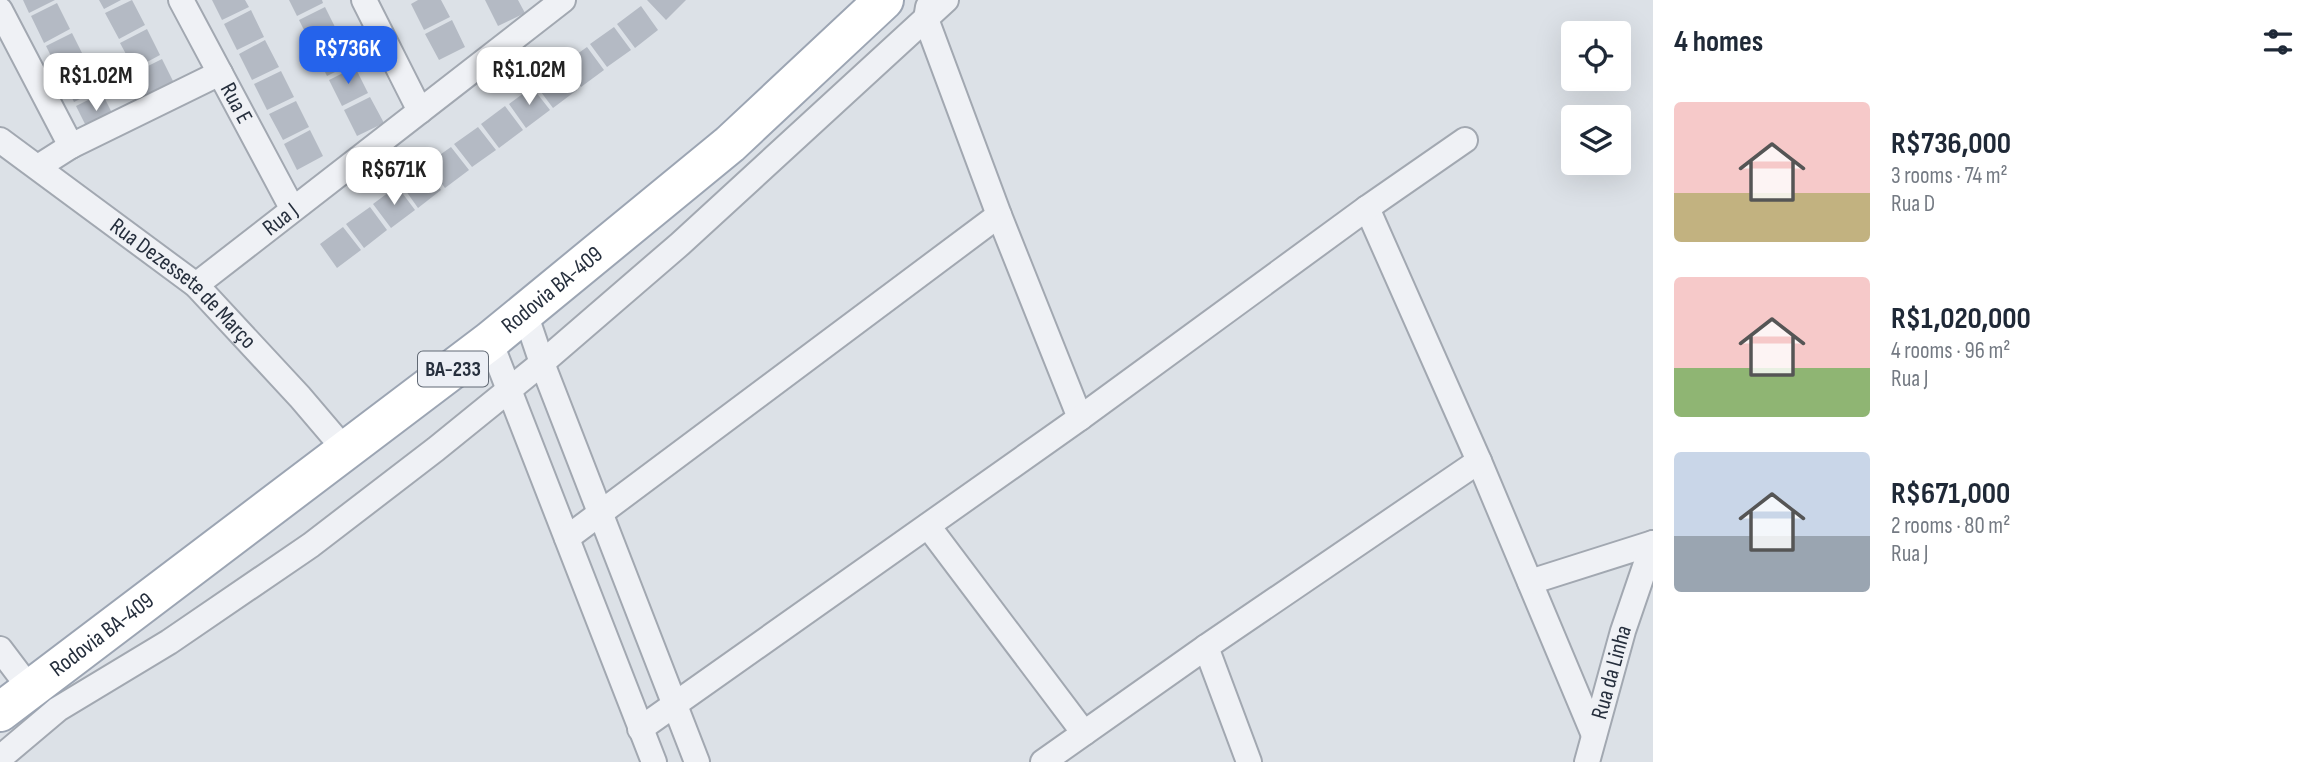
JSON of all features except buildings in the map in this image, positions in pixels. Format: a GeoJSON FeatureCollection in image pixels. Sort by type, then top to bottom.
{"type":"FeatureCollection","features":[{"type":"Feature","properties":{"kind":"main road","name":"Rodovia BA-409"},"geometry":{"type":"LineString","coordinates":[[0,712],[525,313],[730,144],[884,0]]}},
{"type":"Feature","properties":{"kind":"street","name":"Rua E"},"geometry":{"type":"LineString","coordinates":[[181,0],[292,208]]}},
{"type":"Feature","properties":{"kind":"street"},"geometry":{"type":"LineString","coordinates":[[364,0],[420,111]]}},
{"type":"Feature","properties":{"kind":"street","name":"Rua J"},"geometry":{"type":"LineString","coordinates":[[196,285],[563,0]]}},
{"type":"Feature","properties":{"kind":"street"},"geometry":{"type":"LineString","coordinates":[[0,758],[58,709],[169,642],[311,545],[509,390],[680,244],[928,10],[946,0]]}},
{"type":"Feature","properties":{"kind":"street"},"geometry":{"type":"LineString","coordinates":[[0,10],[71,146]]}},
{"type":"Feature","properties":{"kind":"street"},"geometry":{"type":"LineString","coordinates":[[928,10],[999,215],[1080,418]]}},
{"type":"Feature","properties":{"kind":"street"},"geometry":{"type":"LineString","coordinates":[[38,167],[71,146],[220,73]]}},
{"type":"Feature","properties":{"kind":"street","name":"Rua Dezessete de Março"},"geometry":{"type":"LineString","coordinates":[[0,139],[196,285],[346,451]]}},
{"type":"Feature","properties":{"kind":"street"},"geometry":{"type":"LineString","coordinates":[[640,729],[1080,418],[1367,208],[1465,140]]}},
{"type":"Feature","properties":{"kind":"street"},"geometry":{"type":"LineString","coordinates":[[1367,208],[1479,461],[1594,735]]}},
{"type":"Feature","properties":{"kind":"street"},"geometry":{"type":"LineString","coordinates":[[567,538],[999,215]]}},
{"type":"Feature","properties":{"kind":"street"},"geometry":{"type":"LineString","coordinates":[[525,313],[697,762]]}},
{"type":"Feature","properties":{"kind":"street"},"geometry":{"type":"LineString","coordinates":[[490,341],[653,762]]}},
{"type":"Feature","properties":{"kind":"street"},"geometry":{"type":"LineString","coordinates":[[1043,762],[1479,461]]}},
{"type":"Feature","properties":{"kind":"street"},"geometry":{"type":"LineString","coordinates":[[928,526],[1084,733]]}},
{"type":"Feature","properties":{"kind":"street"},"geometry":{"type":"LineString","coordinates":[[1530,582],[1653,543]]}},
{"type":"Feature","properties":{"kind":"street","name":"Rua da Linha"},"geometry":{"type":"LineString","coordinates":[[1587,762],[1623,631],[1653,543]]}},
{"type":"Feature","properties":{"kind":"street"},"geometry":{"type":"LineString","coordinates":[[1206,647],[1249,762]]}},
{"type":"Feature","properties":{"kind":"street"},"geometry":{"type":"LineString","coordinates":[[0,649],[31,691]]}}]}
